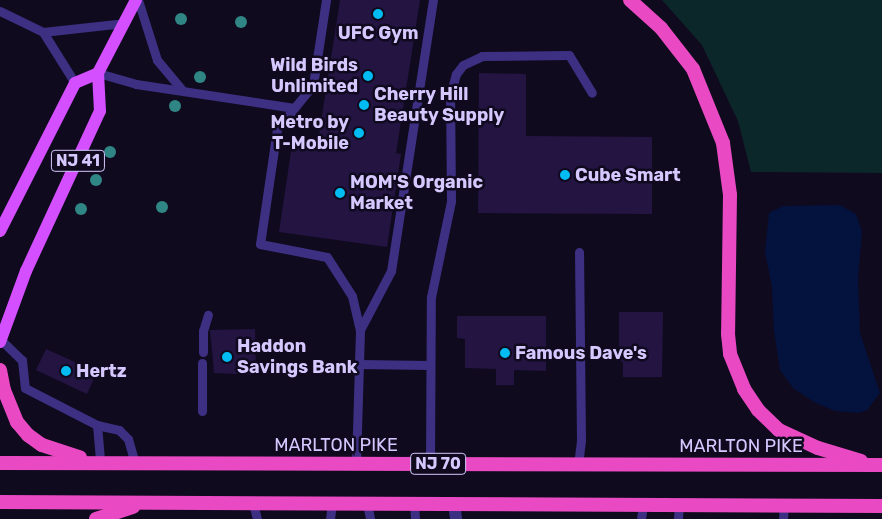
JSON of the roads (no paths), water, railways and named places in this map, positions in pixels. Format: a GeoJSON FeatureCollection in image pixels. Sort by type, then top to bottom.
{"type":"FeatureCollection","features":[{"type":"Feature","properties":{"kind":"highway"},"geometry":{"type":"LineString","coordinates":[[630,0],[661,28],[693,69],[723,143],[730,195],[728,334],[730,354],[744,389],[758,410],[779,430],[818,448],[879,465]]}},
{"type":"Feature","properties":{"kind":"highway"},"geometry":{"type":"LineString","coordinates":[[0,370],[4,390],[17,422],[28,435],[42,445],[64,454],[100,462]]}},
{"type":"Feature","properties":{"kind":"highway","name":"MARLTON PIKE"},"geometry":{"type":"LineString","coordinates":[[0,463],[879,465]]}},
{"type":"Feature","properties":{"kind":"highway","name":"NJ 70"},"geometry":{"type":"LineString","coordinates":[[0,502],[643,504],[784,512],[882,506]]}},
{"type":"Feature","properties":{"kind":"highway"},"geometry":{"type":"LineString","coordinates":[[96,519],[145,503]]}},
{"type":"Feature","properties":{"kind":"main road"},"geometry":{"type":"LineString","coordinates":[[75,83],[98,73],[137,0]]}},
{"type":"Feature","properties":{"kind":"main road","name":"NJ 41"},"geometry":{"type":"LineString","coordinates":[[0,341],[26,270],[100,112],[98,73]]}},
{"type":"Feature","properties":{"kind":"main road","name":"NJ 41"},"geometry":{"type":"LineString","coordinates":[[0,231],[75,83]]}},
{"type":"Feature","properties":{"kind":"street"},"geometry":{"type":"LineString","coordinates":[[454,504],[456,519]]}},
{"type":"Feature","properties":{"kind":"lane"},"geometry":{"type":"LineString","coordinates":[[137,0],[158,60],[182,90]]}},
{"type":"Feature","properties":{"kind":"lane"},"geometry":{"type":"LineString","coordinates":[[326,0],[313,85],[277,129],[260,244],[321,254],[332,261],[352,296],[360,330],[356,465]]}},
{"type":"Feature","properties":{"kind":"lane"},"geometry":{"type":"LineString","coordinates":[[360,330],[390,271],[433,0]]}},
{"type":"Feature","properties":{"kind":"lane"},"geometry":{"type":"LineString","coordinates":[[0,11],[42,32],[75,83]]}},
{"type":"Feature","properties":{"kind":"lane"},"geometry":{"type":"LineString","coordinates":[[42,32],[124,23]]}},
{"type":"Feature","properties":{"kind":"lane"},"geometry":{"type":"LineString","coordinates":[[430,464],[429,364],[431,297],[451,201],[450,96],[456,74],[463,65],[482,56],[570,55],[592,93]]}},
{"type":"Feature","properties":{"kind":"lane"},"geometry":{"type":"LineString","coordinates":[[98,73],[136,84],[294,108]]}},
{"type":"Feature","properties":{"kind":"lane"},"geometry":{"type":"LineString","coordinates":[[578,465],[581,440],[579,252]]}},
{"type":"Feature","properties":{"kind":"lane"},"geometry":{"type":"LineString","coordinates":[[203,352],[203,331],[208,315]]}},
{"type":"Feature","properties":{"kind":"lane"},"geometry":{"type":"LineString","coordinates":[[0,341],[22,360],[25,388],[97,425],[119,430],[128,439],[135,462]]}},
{"type":"Feature","properties":{"kind":"lane"},"geometry":{"type":"LineString","coordinates":[[202,363],[202,411]]}},
{"type":"Feature","properties":{"kind":"lane"},"geometry":{"type":"LineString","coordinates":[[358,364],[429,364]]}},
{"type":"Feature","properties":{"kind":"lane"},"geometry":{"type":"LineString","coordinates":[[97,425],[100,462]]}},
{"type":"Feature","properties":{"kind":"lane"},"geometry":{"type":"LineString","coordinates":[[253,503],[257,519]]}},
{"type":"Feature","properties":{"kind":"lane"},"geometry":{"type":"LineString","coordinates":[[330,519],[332,504]]}},
{"type":"Feature","properties":{"kind":"lane"},"geometry":{"type":"LineString","coordinates":[[367,504],[370,519]]}},
{"type":"Feature","properties":{"kind":"lane"},"geometry":{"type":"LineString","coordinates":[[414,504],[415,519]]}},
{"type":"Feature","properties":{"kind":"lane"},"geometry":{"type":"LineString","coordinates":[[641,519],[643,504]]}},
{"type":"Feature","properties":{"kind":"lane"},"geometry":{"type":"LineString","coordinates":[[678,519],[679,505]]}},
{"type":"Feature","properties":{"kind":"place","name":"UFC Gym"},"geometry":{"type":"Point","coordinates":[378,14]}},
{"type":"Feature","properties":{"kind":"place","name":"Wild Birds Unlimited"},"geometry":{"type":"Point","coordinates":[368,76]}},
{"type":"Feature","properties":{"kind":"place","name":"Cherry Hill Beauty Supply"},"geometry":{"type":"Point","coordinates":[364,105]}},
{"type":"Feature","properties":{"kind":"place","name":"Metro by T-Mobile"},"geometry":{"type":"Point","coordinates":[359,133]}},
{"type":"Feature","properties":{"kind":"place","name":"Cube Smart"},"geometry":{"type":"Point","coordinates":[565,175]}},
{"type":"Feature","properties":{"kind":"place","name":"MOM'S Organic Market"},"geometry":{"type":"Point","coordinates":[340,193]}},
{"type":"Feature","properties":{"kind":"place","name":"Famous Dave's"},"geometry":{"type":"Point","coordinates":[505,353]}},
{"type":"Feature","properties":{"kind":"place","name":"Haddon Savings Bank"},"geometry":{"type":"Point","coordinates":[227,357]}},
{"type":"Feature","properties":{"kind":"place","name":"Hertz"},"geometry":{"type":"Point","coordinates":[66,371]}}]}
